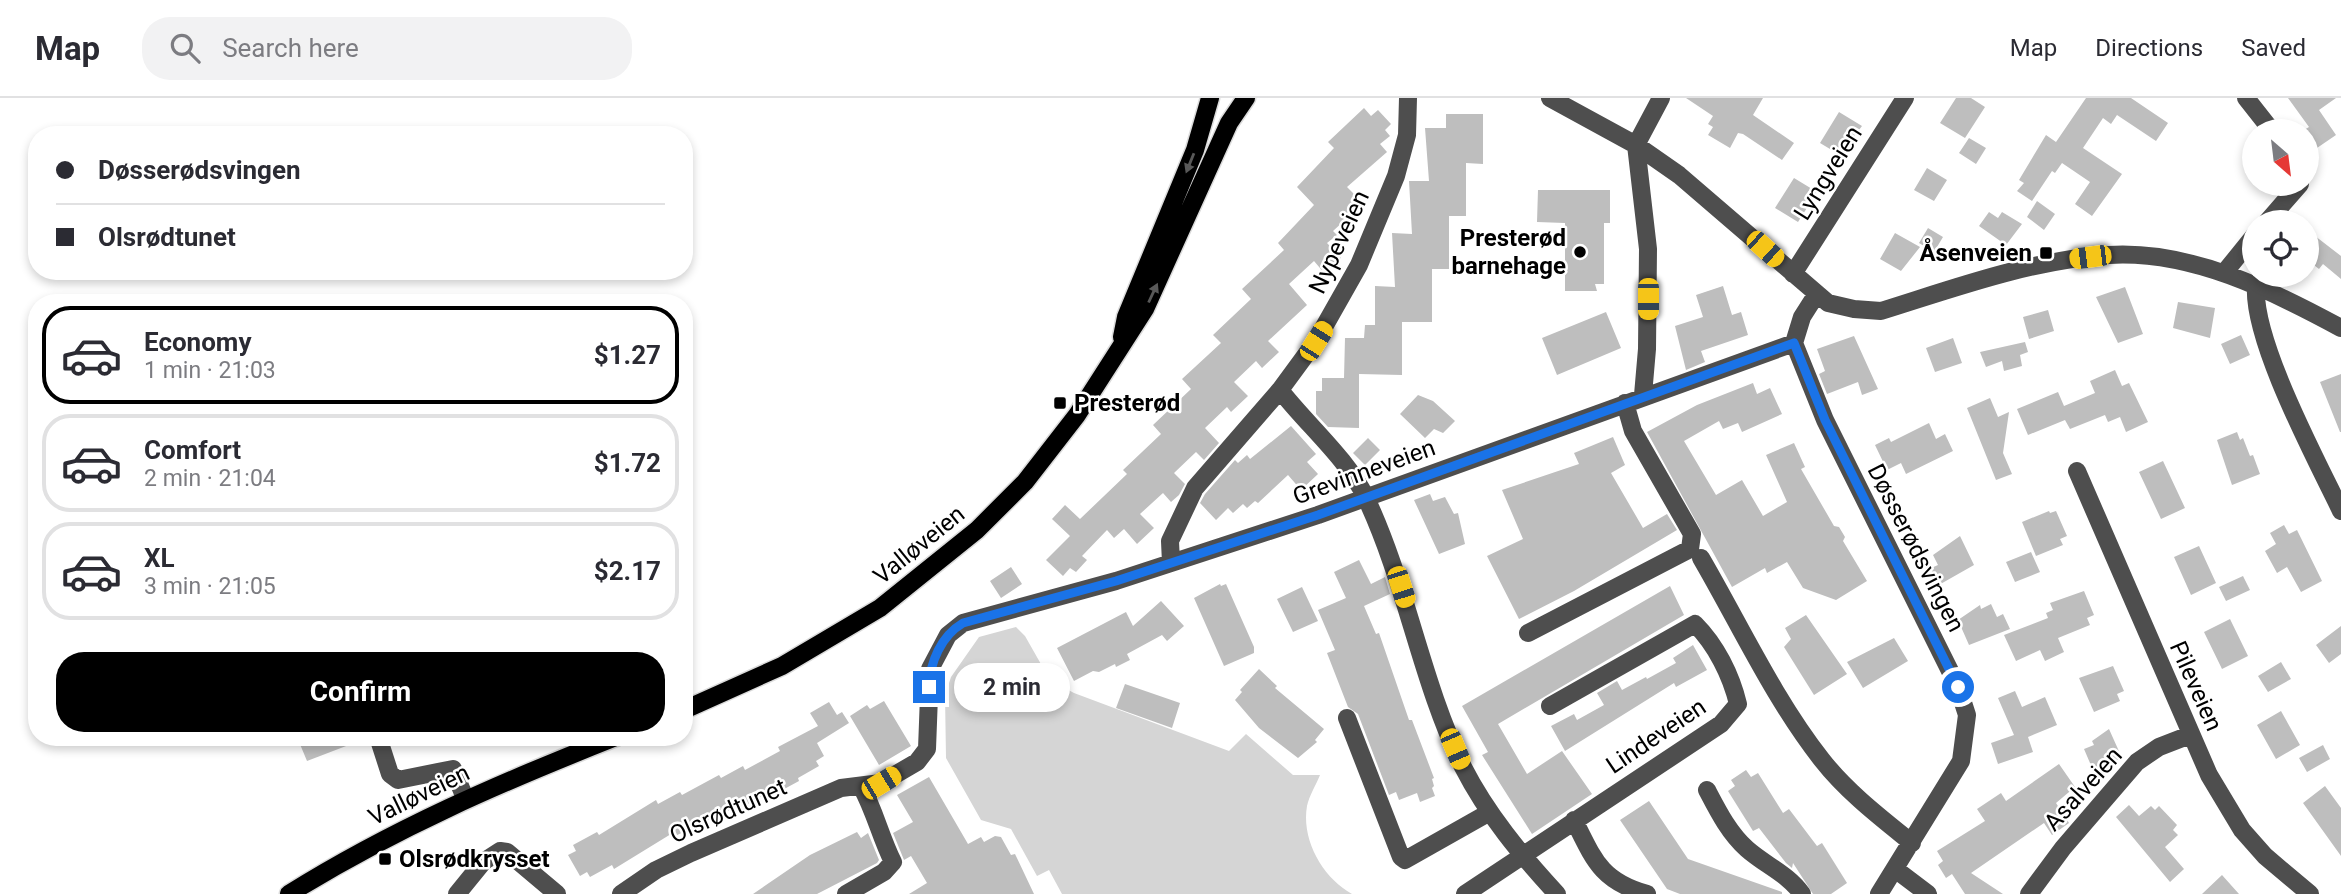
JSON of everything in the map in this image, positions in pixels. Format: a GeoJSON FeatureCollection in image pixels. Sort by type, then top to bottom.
{"type":"FeatureCollection","features":[{"type":"Feature","properties":{"kind":"main road","name":"Valløveien"},"geometry":{"type":"LineString","coordinates":[[1120,344],[1126,317],[1195,149],[1210,98]]}},
{"type":"Feature","properties":{"kind":"main road","name":"Valløveien"},"geometry":{"type":"LineString","coordinates":[[693,706],[728,692],[835,636],[880,608],[934,568],[987,522],[1025,482],[1077,415],[1120,344],[1145,309],[1229,124],[1246,98]]}},
{"type":"Feature","properties":{"kind":"main road","name":"Valløveien"},"geometry":{"type":"LineString","coordinates":[[289,894],[405,827],[465,798],[594,746]]}},
{"type":"Feature","properties":{"kind":"street","name":"Nypeveien"},"geometry":{"type":"LineString","coordinates":[[1171,563],[1170,541],[1195,488],[1211,466],[1280,390],[1316,341],[1359,265],[1396,176],[1407,135],[1408,98]]}},
{"type":"Feature","properties":{"kind":"street"},"geometry":{"type":"LineString","coordinates":[[1549,98],[1636,145],[1700,192],[1828,303],[1881,311],[2050,262],[2111,255],[2142,256],[2224,273],[2242,280]]}},
{"type":"Feature","properties":{"kind":"street"},"geometry":{"type":"LineString","coordinates":[[1643,396],[1647,349],[1648,249],[1636,145],[1661,98]]}},
{"type":"Feature","properties":{"kind":"street","name":"Lyngveien"},"geometry":{"type":"LineString","coordinates":[[1793,274],[1905,98]]}},
{"type":"Feature","properties":{"kind":"street"},"geometry":{"type":"LineString","coordinates":[[2246,98],[2263,119]]}},
{"type":"Feature","properties":{"kind":"street"},"geometry":{"type":"LineString","coordinates":[[2277,210],[2290,196]]}},
{"type":"Feature","properties":{"kind":"street"},"geometry":{"type":"LineString","coordinates":[[2224,273],[2242,251]]}},
{"type":"Feature","properties":{"kind":"street"},"geometry":{"type":"LineString","coordinates":[[2256,287],[2258,320],[2300,424],[2341,511]]}},
{"type":"Feature","properties":{"kind":"street"},"geometry":{"type":"LineString","coordinates":[[2258,287],[2341,328]]}},
{"type":"Feature","properties":{"kind":"street"},"geometry":{"type":"LineString","coordinates":[[1794,343],[1802,317],[1816,295]]}},
{"type":"Feature","properties":{"kind":"street","name":"Grevinneveien"},"geometry":{"type":"LineString","coordinates":[[948,635],[963,623],[1171,563],[1366,497],[1794,343]]}},
{"type":"Feature","properties":{"kind":"street","name":"Døsserødsvingen"},"geometry":{"type":"LineString","coordinates":[[1794,343],[1825,420],[1958,687],[1967,715],[1961,761],[1879,894]]}},
{"type":"Feature","properties":{"kind":"street"},"geometry":{"type":"LineString","coordinates":[[1280,390],[1355,478],[1366,497],[1401,587],[1441,715],[1463,766],[1490,812],[1522,856],[1557,894]]}},
{"type":"Feature","properties":{"kind":"street"},"geometry":{"type":"LineString","coordinates":[[1528,633],[1690,549],[1692,534],[1633,431],[1625,403]]}},
{"type":"Feature","properties":{"kind":"street","name":"Pileveien"},"geometry":{"type":"LineString","coordinates":[[2077,471],[2190,735],[2242,830],[2265,856],[2310,894]]}},
{"type":"Feature","properties":{"kind":"street"},"geometry":{"type":"LineString","coordinates":[[1701,558],[1800,730],[1824,762],[1868,807],[1912,843]]}},
{"type":"Feature","properties":{"kind":"street","name":"Lindeveien"},"geometry":{"type":"LineString","coordinates":[[1465,894],[1721,724],[1738,704],[1721,660],[1707,636],[1695,624],[1550,706]]}},
{"type":"Feature","properties":{"kind":"street","name":"Olsrødtunet"},"geometry":{"type":"LineString","coordinates":[[621,894],[656,870],[691,853],[841,788],[881,783],[923,757],[927,749],[930,669],[948,635]]}},
{"type":"Feature","properties":{"kind":"street"},"geometry":{"type":"LineString","coordinates":[[1348,718],[1401,857],[1405,860],[1490,812]]}},
{"type":"Feature","properties":{"kind":"street","name":"Asalveien"},"geometry":{"type":"LineString","coordinates":[[2029,894],[2063,848],[2137,762],[2159,747],[2190,735]]}},
{"type":"Feature","properties":{"kind":"street"},"geometry":{"type":"LineString","coordinates":[[381,746],[390,774],[398,780],[453,769],[465,798]]}},
{"type":"Feature","properties":{"kind":"street"},"geometry":{"type":"LineString","coordinates":[[846,894],[884,872],[893,862],[877,829],[876,814],[861,786]]}},
{"type":"Feature","properties":{"kind":"street"},"geometry":{"type":"LineString","coordinates":[[1707,790],[1728,828],[1748,850],[1771,864],[1802,894]]}},
{"type":"Feature","properties":{"kind":"street"},"geometry":{"type":"LineString","coordinates":[[1574,820],[1601,871],[1625,888],[1647,894]]}},
{"type":"Feature","properties":{"kind":"street"},"geometry":{"type":"LineString","coordinates":[[457,894],[483,862],[500,851],[507,852],[557,894]]}},
{"type":"Feature","properties":{"kind":"street"},"geometry":{"type":"LineString","coordinates":[[1895,869],[1928,894]]}},
{"type":"Feature","properties":{"kind":"shaded area"},"geometry":{"type":"Polygon","coordinates":[[[1016,627],[1025,636],[1050,680],[1074,693],[1229,751],[1246,734],[1293,775],[1320,775],[1307,806],[1307,832],[1323,868],[1341,887],[1352,894],[1062,894],[1049,870],[1037,876],[1011,829],[981,820],[946,758],[945,695],[951,677],[979,637],[1016,627]]]}},
{"type":"Feature","properties":{"kind":"building"},"geometry":{"type":"Polygon","coordinates":[[[1686,98],[1763,98],[1753,115],[1794,143],[1782,160],[1743,134],[1738,133],[1730,148],[1708,135],[1713,127],[1708,124],[1713,116],[1686,98]]]}},
{"type":"Feature","properties":{"kind":"building"},"geometry":{"type":"Polygon","coordinates":[[[1956,98],[1971,98],[1985,107],[1965,138],[1940,123],[1956,98]]]}},
{"type":"Feature","properties":{"kind":"building"},"geometry":{"type":"Polygon","coordinates":[[[2086,98],[2131,98],[2168,123],[2156,141],[2117,115],[2111,124],[2103,118],[2083,148],[2122,174],[2092,216],[2075,204],[2090,182],[2062,163],[2055,173],[2052,171],[2032,201],[2017,191],[2024,183],[2019,180],[2046,135],[2056,142],[2086,98]]]}},
{"type":"Feature","properties":{"kind":"building"},"geometry":{"type":"Polygon","coordinates":[[[2288,98],[2336,98],[2319,110],[2336,135],[2319,147],[2319,119],[2303,119],[2288,98]]]}},
{"type":"Feature","properties":{"kind":"building"},"geometry":{"type":"Polygon","coordinates":[[[1364,108],[1371,116],[1378,110],[1391,124],[1385,130],[1390,136],[1380,144],[1387,152],[1347,187],[1361,201],[1352,209],[1355,211],[1333,231],[1337,235],[1327,243],[1341,258],[1325,274],[1314,261],[1289,284],[1307,305],[1268,341],[1279,352],[1262,368],[1256,361],[1234,382],[1248,396],[1231,412],[1227,407],[1205,428],[1219,443],[1204,460],[1196,452],[1174,473],[1185,484],[1179,495],[1171,502],[1163,493],[1140,514],[1154,528],[1137,544],[1124,529],[1114,538],[1107,530],[1082,556],[1087,560],[1076,572],[1070,568],[1063,576],[1046,560],[1070,536],[1052,519],[1065,505],[1080,519],[1127,474],[1123,470],[1161,434],[1153,425],[1191,389],[1182,379],[1221,343],[1213,335],[1251,299],[1242,289],[1284,250],[1278,243],[1314,205],[1297,187],[1334,148],[1328,142],[1364,108]]]}},
{"type":"Feature","properties":{"kind":"building"},"geometry":{"type":"Polygon","coordinates":[[[1839,112],[1862,126],[1840,155],[1820,143],[1839,112]]]}},
{"type":"Feature","properties":{"kind":"building"},"geometry":{"type":"Polygon","coordinates":[[[1446,114],[1483,114],[1483,164],[1466,163],[1466,216],[1449,216],[1449,269],[1432,269],[1432,322],[1402,322],[1402,375],[1359,374],[1359,428],[1328,427],[1316,414],[1316,391],[1322,391],[1322,378],[1344,378],[1345,338],[1364,338],[1365,325],[1375,325],[1375,286],[1395,287],[1392,233],[1412,234],[1409,181],[1429,181],[1425,128],[1446,128],[1446,114]]]}},
{"type":"Feature","properties":{"kind":"building"},"geometry":{"type":"Polygon","coordinates":[[[1969,138],[1986,148],[1976,164],[1959,153],[1969,138]]]}},
{"type":"Feature","properties":{"kind":"building"},"geometry":{"type":"Polygon","coordinates":[[[1927,168],[1947,180],[1934,201],[1914,190],[1927,168]]]}},
{"type":"Feature","properties":{"kind":"building"},"geometry":{"type":"Polygon","coordinates":[[[1794,178],[1817,192],[1798,222],[1775,208],[1794,178]]]}},
{"type":"Feature","properties":{"kind":"building"},"geometry":{"type":"Polygon","coordinates":[[[1538,190],[1610,190],[1610,223],[1604,223],[1604,284],[1595,284],[1597,291],[1565,291],[1565,223],[1537,222],[1538,190]]]}},
{"type":"Feature","properties":{"kind":"building"},"geometry":{"type":"Polygon","coordinates":[[[2037,201],[2055,214],[2044,230],[2027,217],[2037,201]]]}},
{"type":"Feature","properties":{"kind":"building"},"geometry":{"type":"Polygon","coordinates":[[[1989,212],[1998,218],[2002,212],[2022,224],[2006,245],[1979,226],[1989,212]]]}},
{"type":"Feature","properties":{"kind":"building"},"geometry":{"type":"Polygon","coordinates":[[[1928,228],[1943,237],[1934,252],[1919,243],[1928,228]]]}},
{"type":"Feature","properties":{"kind":"building"},"geometry":{"type":"Polygon","coordinates":[[[1895,233],[1920,247],[1901,271],[1880,259],[1895,233]]]}},
{"type":"Feature","properties":{"kind":"building"},"geometry":{"type":"Polygon","coordinates":[[[2319,239],[2341,256],[2341,279],[2323,264],[2319,269],[2319,239]]]}},
{"type":"Feature","properties":{"kind":"building"},"geometry":{"type":"Polygon","coordinates":[[[1723,286],[1732,315],[1741,312],[1748,335],[1701,351],[1705,362],[1686,370],[1675,326],[1703,317],[1696,295],[1723,286]]]}},
{"type":"Feature","properties":{"kind":"building"},"geometry":{"type":"Polygon","coordinates":[[[2125,287],[2143,334],[2118,343],[2096,297],[2125,287]]]}},
{"type":"Feature","properties":{"kind":"building"},"geometry":{"type":"Polygon","coordinates":[[[2178,302],[2215,308],[2210,338],[2173,328],[2178,302]]]}},
{"type":"Feature","properties":{"kind":"building"},"geometry":{"type":"Polygon","coordinates":[[[2048,310],[2054,331],[2029,339],[2023,317],[2048,310]]]}},
{"type":"Feature","properties":{"kind":"building"},"geometry":{"type":"Polygon","coordinates":[[[1606,312],[1621,348],[1557,375],[1542,338],[1606,312]]]}},
{"type":"Feature","properties":{"kind":"building"},"geometry":{"type":"Polygon","coordinates":[[[2241,335],[2250,355],[2230,364],[2221,344],[2241,335]]]}},
{"type":"Feature","properties":{"kind":"building"},"geometry":{"type":"Polygon","coordinates":[[[1854,336],[1878,389],[1862,395],[1858,382],[1827,394],[1819,374],[1825,371],[1817,349],[1854,336]]]}},
{"type":"Feature","properties":{"kind":"building"},"geometry":{"type":"Polygon","coordinates":[[[1953,338],[1962,363],[1935,372],[1926,348],[1953,338]]]}},
{"type":"Feature","properties":{"kind":"building"},"geometry":{"type":"Polygon","coordinates":[[[2025,342],[2028,352],[2020,355],[2022,366],[2004,371],[2002,361],[1986,367],[1980,352],[2025,342]]]}},
{"type":"Feature","properties":{"kind":"building"},"geometry":{"type":"Polygon","coordinates":[[[2115,370],[2122,386],[2129,383],[2148,422],[2126,432],[2120,417],[2108,422],[2105,415],[2070,429],[2065,420],[2028,435],[2017,409],[2058,392],[2064,406],[2095,393],[2090,381],[2115,370]]]}},
{"type":"Feature","properties":{"kind":"building"},"geometry":{"type":"Polygon","coordinates":[[[2341,374],[2341,432],[2340,432],[2320,382],[2341,374]]]}},
{"type":"Feature","properties":{"kind":"building"},"geometry":{"type":"Polygon","coordinates":[[[1753,383],[1757,394],[1770,388],[1782,414],[1742,432],[1738,423],[1723,429],[1719,421],[1684,441],[1716,495],[1742,480],[1763,516],[1787,502],[1766,455],[1794,443],[1805,467],[1801,469],[1834,526],[1839,527],[1845,537],[1843,541],[1867,581],[1836,600],[1803,588],[1787,562],[1767,573],[1765,568],[1732,587],[1647,432],[1697,405],[1753,383]]]}},
{"type":"Feature","properties":{"kind":"building"},"geometry":{"type":"Polygon","coordinates":[[[1418,395],[1433,401],[1455,421],[1443,433],[1434,429],[1425,438],[1400,414],[1418,395]]]}},
{"type":"Feature","properties":{"kind":"building"},"geometry":{"type":"Polygon","coordinates":[[[1990,398],[1998,417],[2009,412],[2003,453],[2012,474],[1996,480],[1967,408],[1990,398]]]}},
{"type":"Feature","properties":{"kind":"building"},"geometry":{"type":"Polygon","coordinates":[[[1929,423],[1936,439],[1945,434],[1953,451],[1906,474],[1901,463],[1887,470],[1875,445],[1889,438],[1891,442],[1929,423]]]}},
{"type":"Feature","properties":{"kind":"building"},"geometry":{"type":"Polygon","coordinates":[[[1291,426],[1316,454],[1307,462],[1318,474],[1301,490],[1288,475],[1258,503],[1255,501],[1247,508],[1243,504],[1233,513],[1228,508],[1216,520],[1200,503],[1205,494],[1235,460],[1238,463],[1247,455],[1250,459],[1291,426]]]}},
{"type":"Feature","properties":{"kind":"building"},"geometry":{"type":"Polygon","coordinates":[[[2237,432],[2240,440],[2243,438],[2250,456],[2253,455],[2260,474],[2232,485],[2217,440],[2237,432]]]}},
{"type":"Feature","properties":{"kind":"building"},"geometry":{"type":"Polygon","coordinates":[[[1613,437],[1625,465],[1611,473],[1643,528],[1667,514],[1677,530],[1574,591],[1519,619],[1487,556],[1523,539],[1502,490],[1579,464],[1574,453],[1613,437]]]}},
{"type":"Feature","properties":{"kind":"building"},"geometry":{"type":"Polygon","coordinates":[[[1368,438],[1380,450],[1365,465],[1353,453],[1368,438]]]}},
{"type":"Feature","properties":{"kind":"building"},"geometry":{"type":"Polygon","coordinates":[[[2163,461],[2185,508],[2161,519],[2139,472],[2163,461]]]}},
{"type":"Feature","properties":{"kind":"building"},"geometry":{"type":"Polygon","coordinates":[[[1430,494],[1433,501],[1445,497],[1454,514],[1458,513],[1465,544],[1439,554],[1414,500],[1430,494]]]}},
{"type":"Feature","properties":{"kind":"building"},"geometry":{"type":"Polygon","coordinates":[[[2049,511],[2056,511],[2067,536],[2060,539],[2063,545],[2036,556],[2022,522],[2049,511]]]}},
{"type":"Feature","properties":{"kind":"building"},"geometry":{"type":"Polygon","coordinates":[[[2284,525],[2289,534],[2297,530],[2322,581],[2301,592],[2287,567],[2277,573],[2265,551],[2276,544],[2270,533],[2284,525]]]}},
{"type":"Feature","properties":{"kind":"building"},"geometry":{"type":"Polygon","coordinates":[[[1960,536],[1974,565],[1937,586],[1929,569],[1938,565],[1933,555],[1960,536]]]}},
{"type":"Feature","properties":{"kind":"building"},"geometry":{"type":"Polygon","coordinates":[[[2199,546],[2216,583],[2191,595],[2174,557],[2199,546]]]}},
{"type":"Feature","properties":{"kind":"building"},"geometry":{"type":"Polygon","coordinates":[[[2031,552],[2040,572],[2015,582],[2006,562],[2031,552]]]}},
{"type":"Feature","properties":{"kind":"building"},"geometry":{"type":"Polygon","coordinates":[[[1359,560],[1371,584],[1385,577],[1390,594],[1364,606],[1376,634],[1379,633],[1409,720],[1412,720],[1434,778],[1432,788],[1435,796],[1420,802],[1417,793],[1399,800],[1396,792],[1389,795],[1358,714],[1348,707],[1327,653],[1335,650],[1318,610],[1346,598],[1334,572],[1359,560]]]}},
{"type":"Feature","properties":{"kind":"building"},"geometry":{"type":"Polygon","coordinates":[[[1011,567],[1022,584],[1001,598],[990,581],[1011,567]]]}},
{"type":"Feature","properties":{"kind":"building"},"geometry":{"type":"Polygon","coordinates":[[[2243,576],[2250,590],[2226,601],[2219,587],[2243,576]]]}},
{"type":"Feature","properties":{"kind":"building"},"geometry":{"type":"Polygon","coordinates":[[[1220,584],[1226,584],[1254,647],[1254,653],[1224,666],[1194,598],[1220,584]]]}},
{"type":"Feature","properties":{"kind":"building"},"geometry":{"type":"Polygon","coordinates":[[[1670,586],[1684,615],[1498,724],[1527,774],[1562,751],[1592,794],[1532,834],[1482,755],[1488,752],[1462,706],[1670,586]]]}},
{"type":"Feature","properties":{"kind":"building"},"geometry":{"type":"Polygon","coordinates":[[[1302,587],[1318,621],[1293,632],[1277,599],[1302,587]]]}},
{"type":"Feature","properties":{"kind":"building"},"geometry":{"type":"Polygon","coordinates":[[[2084,591],[2094,615],[2087,618],[2090,625],[2058,638],[2064,652],[2045,661],[2040,650],[2016,661],[2004,635],[2048,618],[2046,613],[2053,610],[2050,603],[2084,591]]]}},
{"type":"Feature","properties":{"kind":"building"},"geometry":{"type":"Polygon","coordinates":[[[1161,601],[1184,626],[1167,641],[1162,635],[1127,654],[1130,660],[1116,667],[1115,664],[1099,672],[1093,671],[1074,681],[1057,648],[1126,612],[1133,626],[1161,601]]]}},
{"type":"Feature","properties":{"kind":"building"},"geometry":{"type":"Polygon","coordinates":[[[1991,604],[1997,617],[2003,614],[2010,629],[1969,645],[1958,620],[1980,605],[1981,609],[1991,604]]]}},
{"type":"Feature","properties":{"kind":"building"},"geometry":{"type":"Polygon","coordinates":[[[1806,615],[1847,674],[1814,695],[1784,647],[1791,639],[1785,628],[1806,615]]]}},
{"type":"Feature","properties":{"kind":"building"},"geometry":{"type":"Polygon","coordinates":[[[2230,619],[2248,656],[2222,669],[2204,632],[2230,619]]]}},
{"type":"Feature","properties":{"kind":"building"},"geometry":{"type":"Polygon","coordinates":[[[2341,626],[2341,654],[2329,663],[2316,645],[2341,626]]]}},
{"type":"Feature","properties":{"kind":"building"},"geometry":{"type":"Polygon","coordinates":[[[1894,638],[1908,661],[1863,688],[1847,662],[1894,638]]]}},
{"type":"Feature","properties":{"kind":"building"},"geometry":{"type":"Polygon","coordinates":[[[1693,645],[1707,670],[1676,687],[1674,683],[1565,751],[1551,726],[1574,714],[1577,720],[1604,705],[1597,693],[1617,681],[1622,690],[1646,677],[1647,679],[1676,663],[1673,658],[1693,645]]]}},
{"type":"Feature","properties":{"kind":"building"},"geometry":{"type":"Polygon","coordinates":[[[2281,662],[2291,679],[2268,692],[2258,676],[2281,662]]]}},
{"type":"Feature","properties":{"kind":"building"},"geometry":{"type":"Polygon","coordinates":[[[2113,666],[2124,691],[2117,694],[2120,701],[2094,712],[2079,678],[2113,666]]]}},
{"type":"Feature","properties":{"kind":"building"},"geometry":{"type":"Polygon","coordinates":[[[1259,669],[1277,686],[1275,688],[1324,729],[1315,740],[1317,742],[1298,758],[1259,728],[1235,700],[1242,692],[1240,690],[1259,669]]]}},
{"type":"Feature","properties":{"kind":"building"},"geometry":{"type":"Polygon","coordinates":[[[1125,684],[1180,703],[1172,728],[1116,708],[1125,684]]]}},
{"type":"Feature","properties":{"kind":"building"},"geometry":{"type":"Polygon","coordinates":[[[2015,691],[2022,707],[2045,697],[2057,725],[2028,737],[2033,752],[1998,764],[1991,743],[2014,735],[1998,698],[2015,691]]]}},
{"type":"Feature","properties":{"kind":"building"},"geometry":{"type":"Polygon","coordinates":[[[884,701],[911,746],[879,765],[850,716],[867,705],[870,709],[884,701]]]}},
{"type":"Feature","properties":{"kind":"building"},"geometry":{"type":"Polygon","coordinates":[[[829,702],[837,715],[842,712],[849,723],[817,743],[824,756],[816,761],[819,766],[798,778],[799,781],[775,794],[773,790],[736,811],[734,808],[673,837],[671,834],[614,869],[612,865],[590,877],[587,872],[580,876],[568,855],[576,851],[573,845],[597,832],[599,835],[656,800],[658,804],[680,792],[682,795],[719,775],[721,778],[743,766],[745,770],[780,751],[778,747],[818,726],[810,713],[829,702]]]}},
{"type":"Feature","properties":{"kind":"building"},"geometry":{"type":"Polygon","coordinates":[[[2281,711],[2300,745],[2276,759],[2257,725],[2281,711]]]}},
{"type":"Feature","properties":{"kind":"building"},"geometry":{"type":"Polygon","coordinates":[[[2109,729],[2122,758],[2093,770],[2084,749],[2094,745],[2092,741],[2109,729]]]}},
{"type":"Feature","properties":{"kind":"building"},"geometry":{"type":"Polygon","coordinates":[[[2323,745],[2330,759],[2307,772],[2299,758],[2323,745]]]}},
{"type":"Feature","properties":{"kind":"building"},"geometry":{"type":"Polygon","coordinates":[[[301,746],[346,746],[307,761],[301,746]]]}},
{"type":"Feature","properties":{"kind":"building"},"geometry":{"type":"Polygon","coordinates":[[[2059,764],[2075,787],[2056,803],[2069,823],[2052,835],[2044,823],[1971,873],[2003,894],[1965,894],[1952,874],[1946,878],[1938,865],[1943,861],[1937,851],[1985,821],[1977,809],[2001,793],[2006,801],[2059,764]]]}},
{"type":"Feature","properties":{"kind":"building"},"geometry":{"type":"Polygon","coordinates":[[[1746,770],[1751,777],[1758,773],[1783,813],[1789,809],[1817,846],[1822,843],[1847,883],[1831,894],[1813,894],[1793,863],[1792,868],[1759,828],[1753,831],[1728,791],[1735,786],[1731,780],[1746,770]]]}},
{"type":"Feature","properties":{"kind":"building"},"geometry":{"type":"Polygon","coordinates":[[[929,777],[968,844],[981,837],[984,842],[995,836],[1001,837],[1011,855],[1015,854],[1034,894],[909,894],[927,883],[911,856],[904,860],[893,833],[913,822],[897,795],[929,777]]]}},
{"type":"Feature","properties":{"kind":"building"},"geometry":{"type":"Polygon","coordinates":[[[2325,786],[2341,808],[2341,856],[2303,803],[2325,786]]]}},
{"type":"Feature","properties":{"kind":"building"},"geometry":{"type":"Polygon","coordinates":[[[1649,801],[1688,859],[1782,894],[1680,894],[1667,889],[1620,820],[1649,801]]]}},
{"type":"Feature","properties":{"kind":"building"},"geometry":{"type":"Polygon","coordinates":[[[2129,805],[2139,816],[2151,806],[2155,810],[2159,806],[2177,825],[2173,830],[2178,835],[2165,847],[2184,869],[2170,882],[2116,817],[2129,805]]]}},
{"type":"Feature","properties":{"kind":"building"},"geometry":{"type":"Polygon","coordinates":[[[857,832],[861,838],[868,833],[879,860],[877,863],[817,894],[753,894],[810,855],[857,832]]]}},
{"type":"Feature","properties":{"kind":"building"},"geometry":{"type":"Polygon","coordinates":[[[2222,875],[2239,894],[2202,894],[2222,875]]]}},
{"type":"Feature","properties":{"kind":"place","name":"Presterød barnehage"},"geometry":{"type":"Point","coordinates":[1580,252]}},
{"type":"Feature","properties":{"kind":"place","name":"Åsenveien"},"geometry":{"type":"Point","coordinates":[2046,253]}},
{"type":"Feature","properties":{"kind":"place","name":"Presterød"},"geometry":{"type":"Point","coordinates":[1060,403]}},
{"type":"Feature","properties":{"kind":"place","name":"Olsrødkrysset"},"geometry":{"type":"Point","coordinates":[385,859]}},
{"type":"Feature","properties":{"kind":"route"},"geometry":{"type":"LineString","coordinates":[[929,687],[930,669],[935,658],[948,635],[963,623],[1116,581],[1318,515],[1794,343],[1825,420],[1958,687]]}}]}
